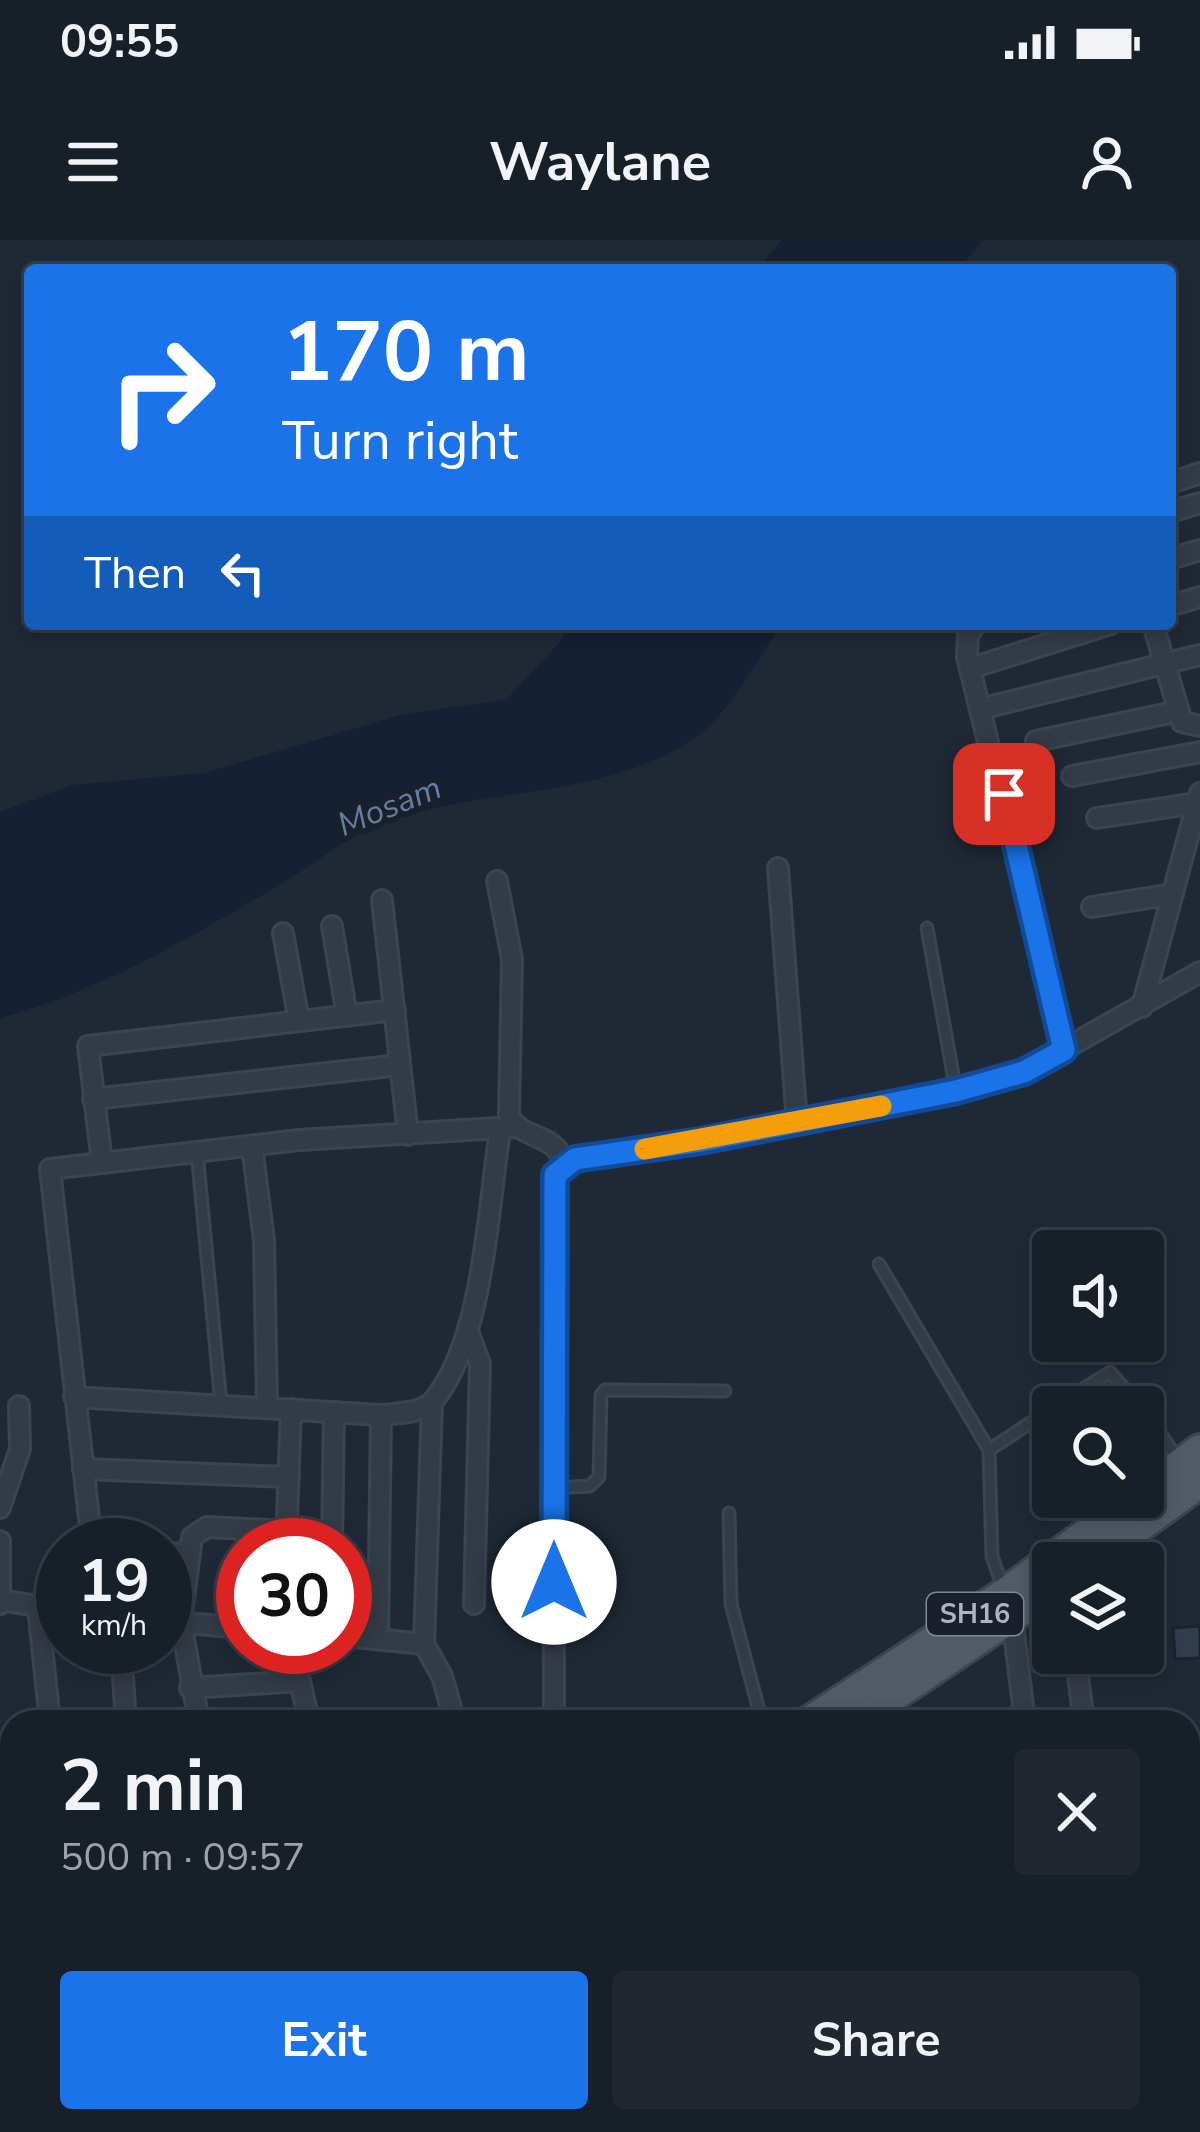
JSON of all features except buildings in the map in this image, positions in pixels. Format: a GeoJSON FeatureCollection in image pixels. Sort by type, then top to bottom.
{"type":"FeatureCollection","features":[{"type":"Feature","properties":{"kind":"main road","name":"SH16"},"geometry":{"type":"LineString","coordinates":[[1164,1482],[1194,1465]]}},
{"type":"Feature","properties":{"kind":"main road"},"geometry":{"type":"LineString","coordinates":[[1112,1542],[1194,1465]]}},
{"type":"Feature","properties":{"kind":"main road","name":"SH16"},"geometry":{"type":"LineString","coordinates":[[1081,1542],[1111,1518]]}},
{"type":"Feature","properties":{"kind":"main road","name":"SH16"},"geometry":{"type":"LineString","coordinates":[[856,1710],[1032,1584]]}},
{"type":"Feature","properties":{"kind":"main road","name":"SH16"},"geometry":{"type":"LineString","coordinates":[[1009,1605],[1032,1597]]}},
{"type":"Feature","properties":{"kind":"street"},"geometry":{"type":"LineString","coordinates":[[973,630],[966,644],[971,668],[1064,1050]]}},
{"type":"Feature","properties":{"kind":"street"},"geometry":{"type":"LineString","coordinates":[[971,668],[1093,630]]}},
{"type":"Feature","properties":{"kind":"street"},"geometry":{"type":"LineString","coordinates":[[1155,630],[1179,711],[1187,726],[1200,726]]}},
{"type":"Feature","properties":{"kind":"street"},"geometry":{"type":"LineString","coordinates":[[984,708],[1200,655]]}},
{"type":"Feature","properties":{"kind":"street"},"geometry":{"type":"LineString","coordinates":[[1036,741],[1179,711]]}},
{"type":"Feature","properties":{"kind":"street"},"geometry":{"type":"LineString","coordinates":[[1072,776],[1200,752]]}},
{"type":"Feature","properties":{"kind":"street"},"geometry":{"type":"LineString","coordinates":[[1097,818],[1199,798],[1142,1006]]}},
{"type":"Feature","properties":{"kind":"street"},"geometry":{"type":"LineString","coordinates":[[778,868],[797,1123]]}},
{"type":"Feature","properties":{"kind":"street"},"geometry":{"type":"LineString","coordinates":[[452,1710],[442,1676],[424,1643],[432,1402],[468,1330],[508,1129],[512,959],[497,881]]}},
{"type":"Feature","properties":{"kind":"street"},"geometry":{"type":"LineString","coordinates":[[1092,907],[1173,894]]}},
{"type":"Feature","properties":{"kind":"street"},"geometry":{"type":"LineString","coordinates":[[382,900],[408,1135]]}},
{"type":"Feature","properties":{"kind":"street"},"geometry":{"type":"LineString","coordinates":[[332,926],[347,1016]]}},
{"type":"Feature","properties":{"kind":"street"},"geometry":{"type":"LineString","coordinates":[[283,933],[299,1021]]}},
{"type":"Feature","properties":{"kind":"street"},"geometry":{"type":"LineString","coordinates":[[564,1162],[797,1123],[956,1091],[1024,1072],[1200,972]]}},
{"type":"Feature","properties":{"kind":"street"},"geometry":{"type":"LineString","coordinates":[[102,1163],[88,1046],[395,1010]]}},
{"type":"Feature","properties":{"kind":"street"},"geometry":{"type":"LineString","coordinates":[[93,1099],[400,1065]]}},
{"type":"Feature","properties":{"kind":"street"},"geometry":{"type":"LineString","coordinates":[[89,1518],[50,1169],[252,1146],[508,1129],[553,1143],[564,1162]]}},
{"type":"Feature","properties":{"kind":"street"},"geometry":{"type":"LineString","coordinates":[[252,1146],[264,1240],[267,1408]]}},
{"type":"Feature","properties":{"kind":"street"},"geometry":{"type":"LineString","coordinates":[[554,1710],[553,1186],[564,1162]]}},
{"type":"Feature","properties":{"kind":"street"},"geometry":{"type":"LineString","coordinates":[[468,1330],[480,1364],[474,1604]]}},
{"type":"Feature","properties":{"kind":"street"},"geometry":{"type":"LineString","coordinates":[[74,1397],[381,1415],[416,1411],[432,1402]]}},
{"type":"Feature","properties":{"kind":"street"},"geometry":{"type":"LineString","coordinates":[[0,1508],[20,1449],[20,1406]]}},
{"type":"Feature","properties":{"kind":"street"},"geometry":{"type":"LineString","coordinates":[[287,1518],[291,1409]]}},
{"type":"Feature","properties":{"kind":"street"},"geometry":{"type":"LineString","coordinates":[[332,1518],[334,1412]]}},
{"type":"Feature","properties":{"kind":"street"},"geometry":{"type":"LineString","coordinates":[[378,1639],[381,1415]]}},
{"type":"Feature","properties":{"kind":"street"},"geometry":{"type":"LineString","coordinates":[[83,1469],[289,1478]]}},
{"type":"Feature","properties":{"kind":"street"},"geometry":{"type":"LineString","coordinates":[[0,1541],[1,1601],[36,1608]]}},
{"type":"Feature","properties":{"kind":"street"},"geometry":{"type":"LineString","coordinates":[[1009,1605],[1023,1710]]}},
{"type":"Feature","properties":{"kind":"street"},"geometry":{"type":"LineString","coordinates":[[372,1638],[424,1643]]}},
{"type":"Feature","properties":{"kind":"street"},"geometry":{"type":"LineString","coordinates":[[45,1674],[49,1710]]}},
{"type":"Feature","properties":{"kind":"street"},"geometry":{"type":"LineString","coordinates":[[123,1674],[125,1710]]}},
{"type":"Feature","properties":{"kind":"street"},"geometry":{"type":"LineString","coordinates":[[186,1674],[196,1710]]}},
{"type":"Feature","properties":{"kind":"street"},"geometry":{"type":"LineString","coordinates":[[1078,1674],[1082,1710]]}},
{"type":"Feature","properties":{"kind":"street"},"geometry":{"type":"LineString","coordinates":[[190,1688],[300,1682],[307,1710]]}},
{"type":"Feature","properties":{"kind":"lane"},"geometry":{"type":"LineString","coordinates":[[927,928],[956,1091]]}},
{"type":"Feature","properties":{"kind":"lane"},"geometry":{"type":"LineString","coordinates":[[197,1152],[221,1405]]}},
{"type":"Feature","properties":{"kind":"lane"},"geometry":{"type":"LineString","coordinates":[[879,1264],[989,1450],[992,1556],[1009,1605]]}},
{"type":"Feature","properties":{"kind":"lane"},"geometry":{"type":"LineString","coordinates":[[1087,1386],[1110,1372],[1127,1386]]}},
{"type":"Feature","properties":{"kind":"lane"},"geometry":{"type":"LineString","coordinates":[[554,1488],[590,1486],[598,1477],[605,1390],[724,1391]]}},
{"type":"Feature","properties":{"kind":"lane"},"geometry":{"type":"LineString","coordinates":[[989,1450],[1032,1421]]}},
{"type":"Feature","properties":{"kind":"lane"},"geometry":{"type":"LineString","coordinates":[[1164,1432],[1194,1465]]}},
{"type":"Feature","properties":{"kind":"lane"},"geometry":{"type":"LineString","coordinates":[[729,1514],[731,1604],[758,1710]]}},
{"type":"Feature","properties":{"kind":"water"},"geometry":{"type":"Polygon","coordinates":[[[782,240],[983,240],[963,264],[762,264],[782,240]]]}},
{"type":"Feature","properties":{"kind":"water","name":"Mosam"},"geometry":{"type":"Polygon","coordinates":[[[566,630],[778,630],[739,689],[701,734],[652,761],[578,783],[388,821],[144,961],[73,994],[0,1018],[0,812],[72,785],[204,773],[404,714],[506,700],[566,630]]]}},
{"type":"Feature","properties":{"kind":"slow traffic"},"geometry":{"type":"LineString","coordinates":[[645,1149],[881,1106]]}},
{"type":"Feature","properties":{"kind":"route"},"geometry":{"type":"LineString","coordinates":[[554,1582],[555,1175],[564,1162],[575,1159],[701,1141],[956,1091],[1024,1072],[1064,1050],[1004,794]]}}]}
